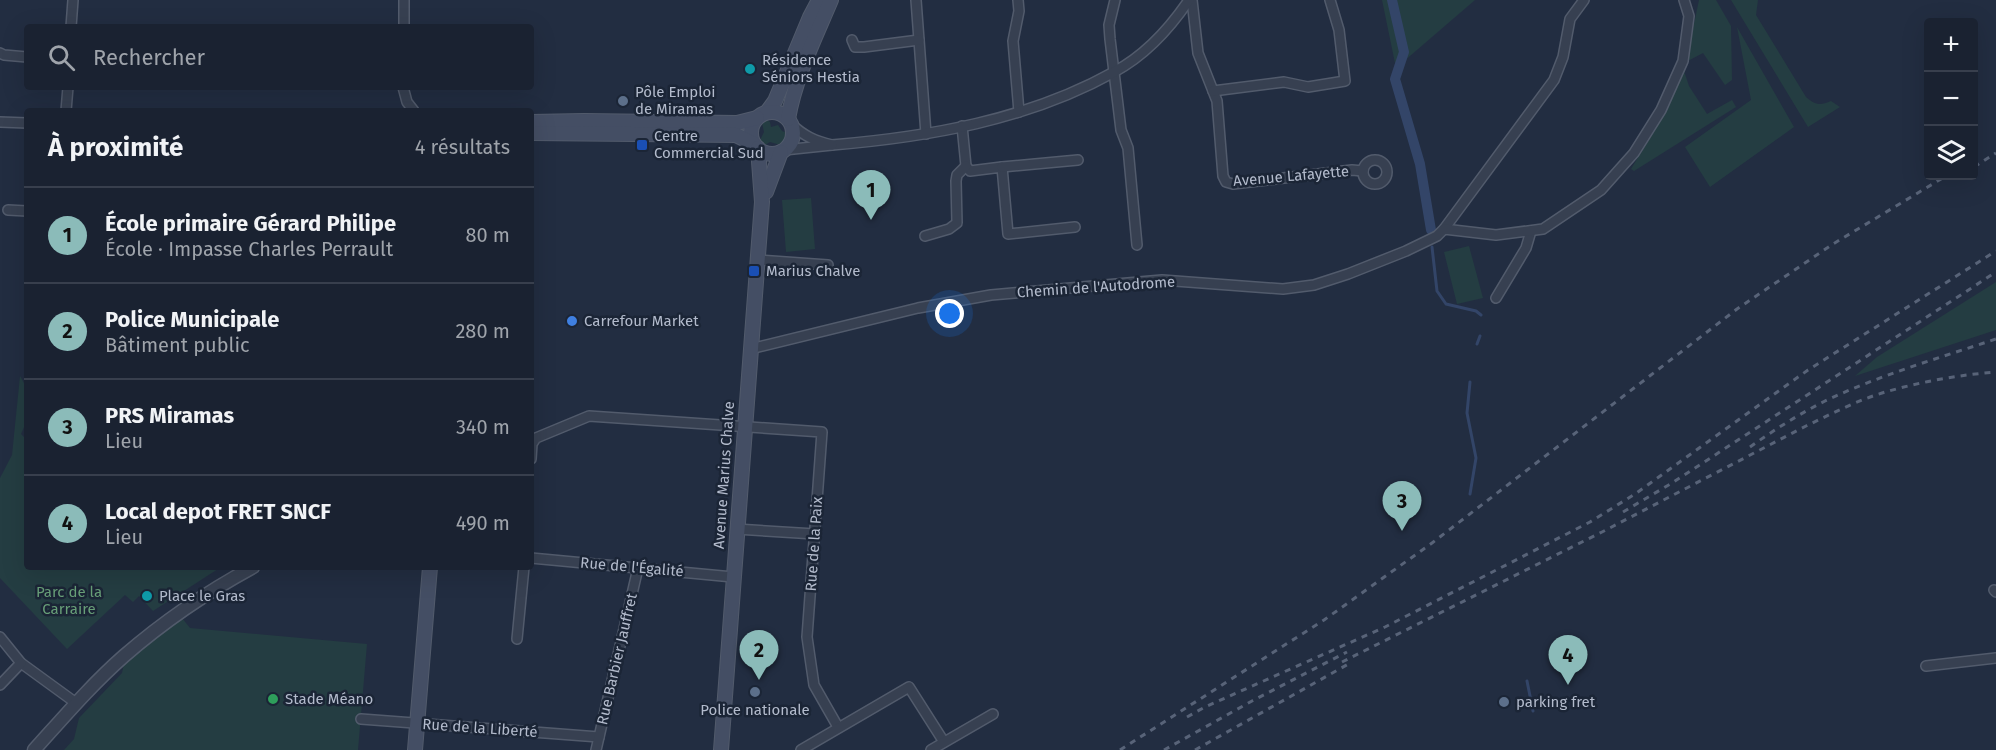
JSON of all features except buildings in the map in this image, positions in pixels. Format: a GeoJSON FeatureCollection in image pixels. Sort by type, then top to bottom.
{"type":"FeatureCollection","features":[{"type":"Feature","properties":{"kind":"main road"},"geometry":{"type":"LineString","coordinates":[[756,146],[752,127],[775,101],[819,0]]}},
{"type":"Feature","properties":{"kind":"main road"},"geometry":{"type":"LineString","coordinates":[[534,133],[736,135],[769,153],[783,151],[792,138],[789,121],[811,47],[831,0]]}},
{"type":"Feature","properties":{"kind":"main road"},"geometry":{"type":"LineString","coordinates":[[534,122],[737,123],[762,115],[778,113],[789,121]]}},
{"type":"Feature","properties":{"kind":"main road","name":"Avenue Marius Chalve"},"geometry":{"type":"LineString","coordinates":[[721,750],[762,202],[756,146]]}},
{"type":"Feature","properties":{"kind":"main road","name":"Avenue Marius Chalve"},"geometry":{"type":"LineString","coordinates":[[762,202],[783,151]]}},
{"type":"Feature","properties":{"kind":"main road"},"geometry":{"type":"LineString","coordinates":[[415,750],[430,570]]}},
{"type":"Feature","properties":{"kind":"street"},"geometry":{"type":"LineString","coordinates":[[71,24],[73,0]]}},
{"type":"Feature","properties":{"kind":"street"},"geometry":{"type":"LineString","coordinates":[[404,0],[404,24]]}},
{"type":"Feature","properties":{"kind":"street"},"geometry":{"type":"LineString","coordinates":[[916,0],[926,134]]}},
{"type":"Feature","properties":{"kind":"street"},"geometry":{"type":"LineString","coordinates":[[1018,0],[1019,11],[1013,41],[1019,112]]}},
{"type":"Feature","properties":{"kind":"street"},"geometry":{"type":"LineString","coordinates":[[1115,0],[1109,25],[1121,130],[1128,148],[1137,245]]}},
{"type":"Feature","properties":{"kind":"street"},"geometry":{"type":"LineString","coordinates":[[783,151],[926,134],[1019,112],[1114,72],[1158,39],[1191,0]]}},
{"type":"Feature","properties":{"kind":"street","name":"Avenue Lafayette"},"geometry":{"type":"LineString","coordinates":[[1191,0],[1198,53],[1217,101],[1223,176],[1226,182],[1233,184],[1353,170],[1363,171]]}},
{"type":"Feature","properties":{"kind":"street"},"geometry":{"type":"LineString","coordinates":[[1213,91],[1284,82],[1308,87],[1345,81],[1339,30],[1330,0]]}},
{"type":"Feature","properties":{"kind":"street"},"geometry":{"type":"LineString","coordinates":[[1572,0],[1574,12]]}},
{"type":"Feature","properties":{"kind":"street"},"geometry":{"type":"LineString","coordinates":[[1444,229],[1554,80],[1563,57],[1570,19],[1584,0]]}},
{"type":"Feature","properties":{"kind":"street"},"geometry":{"type":"LineString","coordinates":[[1444,229],[1496,234],[1543,229],[1601,190],[1635,153],[1661,110],[1683,61],[1689,16],[1684,0]]}},
{"type":"Feature","properties":{"kind":"street"},"geometry":{"type":"LineString","coordinates":[[852,40],[855,47],[864,47],[919,40]]}},
{"type":"Feature","properties":{"kind":"street"},"geometry":{"type":"LineString","coordinates":[[0,53],[24,57]]}},
{"type":"Feature","properties":{"kind":"street"},"geometry":{"type":"LineString","coordinates":[[66,108],[68,90]]}},
{"type":"Feature","properties":{"kind":"street"},"geometry":{"type":"LineString","coordinates":[[404,91],[414,108]]}},
{"type":"Feature","properties":{"kind":"street"},"geometry":{"type":"LineString","coordinates":[[402,108],[404,91]]}},
{"type":"Feature","properties":{"kind":"street"},"geometry":{"type":"LineString","coordinates":[[789,121],[801,134],[812,140],[832,145]]}},
{"type":"Feature","properties":{"kind":"street"},"geometry":{"type":"LineString","coordinates":[[0,122],[24,123]]}},
{"type":"Feature","properties":{"kind":"street"},"geometry":{"type":"LineString","coordinates":[[962,126],[966,166],[970,171],[1078,160]]}},
{"type":"Feature","properties":{"kind":"street"},"geometry":{"type":"LineString","coordinates":[[925,236],[949,229],[957,223],[956,181],[957,175],[966,166]]}},
{"type":"Feature","properties":{"kind":"street"},"geometry":{"type":"LineString","coordinates":[[1002,168],[1008,234],[1075,228]]}},
{"type":"Feature","properties":{"kind":"street"},"geometry":{"type":"LineString","coordinates":[[8,210],[24,211]]}},
{"type":"Feature","properties":{"kind":"street","name":"Chemin de l'Autodrome"},"geometry":{"type":"LineString","coordinates":[[750,349],[918,308],[992,295],[1162,280],[1283,289],[1314,285],[1406,251],[1437,236],[1444,229]]}},
{"type":"Feature","properties":{"kind":"street"},"geometry":{"type":"LineString","coordinates":[[1496,298],[1526,248],[1531,231]]}},
{"type":"Feature","properties":{"kind":"street"},"geometry":{"type":"LineString","coordinates":[[758,260],[828,265]]}},
{"type":"Feature","properties":{"kind":"street"},"geometry":{"type":"LineString","coordinates":[[534,441],[536,438],[589,416],[744,427]]}},
{"type":"Feature","properties":{"kind":"street","name":"Rue de la Paix"},"geometry":{"type":"LineString","coordinates":[[744,427],[822,432],[807,637],[814,685],[838,728]]}},
{"type":"Feature","properties":{"kind":"street"},"geometry":{"type":"LineString","coordinates":[[736,529],[815,534]]}},
{"type":"Feature","properties":{"kind":"street","name":"Rue de l'Égalité"},"geometry":{"type":"LineString","coordinates":[[534,558],[733,577]]}},
{"type":"Feature","properties":{"kind":"street","name":"Rue Barbier Jauffret"},"geometry":{"type":"LineString","coordinates":[[596,750],[638,568]]}},
{"type":"Feature","properties":{"kind":"street"},"geometry":{"type":"LineString","coordinates":[[34,750],[76,703],[123,657],[172,617],[244,570]]}},
{"type":"Feature","properties":{"kind":"street"},"geometry":{"type":"LineString","coordinates":[[517,639],[524,570]]}},
{"type":"Feature","properties":{"kind":"street"},"geometry":{"type":"LineString","coordinates":[[0,637],[21,663],[76,703]]}},
{"type":"Feature","properties":{"kind":"street"},"geometry":{"type":"LineString","coordinates":[[1926,666],[1996,658]]}},
{"type":"Feature","properties":{"kind":"street"},"geometry":{"type":"LineString","coordinates":[[0,685],[21,663]]}},
{"type":"Feature","properties":{"kind":"street"},"geometry":{"type":"LineString","coordinates":[[801,750],[909,687],[944,742]]}},
{"type":"Feature","properties":{"kind":"street"},"geometry":{"type":"LineString","coordinates":[[931,750],[993,714]]}},
{"type":"Feature","properties":{"kind":"street","name":"Rue de la Liberté"},"geometry":{"type":"LineString","coordinates":[[361,719],[599,737]]}},
{"type":"Feature","properties":{"kind":"green space"},"geometry":{"type":"Polygon","coordinates":[[[1382,0],[1475,0],[1396,68],[1382,0]]]}},
{"type":"Feature","properties":{"kind":"green space"},"geometry":{"type":"Polygon","coordinates":[[[1699,0],[1716,0],[1731,26],[1732,80],[1725,85],[1703,53],[1686,62],[1699,0]]]}},
{"type":"Feature","properties":{"kind":"green space"},"geometry":{"type":"Polygon","coordinates":[[[1731,0],[1758,0],[1756,15],[1806,97],[1821,104],[1831,101],[1840,107],[1808,127],[1731,0]]]}},
{"type":"Feature","properties":{"kind":"green space"},"geometry":{"type":"Polygon","coordinates":[[[1737,27],[1794,127],[1710,187],[1685,147],[1751,100],[1737,27]]]}},
{"type":"Feature","properties":{"kind":"green space"},"geometry":{"type":"Polygon","coordinates":[[[1684,71],[1689,86],[1707,114],[1732,100],[1736,107],[1634,171],[1631,169],[1658,125],[1684,71]]]}},
{"type":"Feature","properties":{"kind":"green space"},"geometry":{"type":"Polygon","coordinates":[[[767,120],[771,127],[778,125],[782,131],[787,133],[780,145],[770,142],[765,145],[760,140],[764,132],[762,123],[767,120]]]}},
{"type":"Feature","properties":{"kind":"green space"},"geometry":{"type":"Polygon","coordinates":[[[811,198],[815,249],[786,252],[782,200],[811,198]]]}},
{"type":"Feature","properties":{"kind":"green space"},"geometry":{"type":"Polygon","coordinates":[[[1469,246],[1483,298],[1457,304],[1444,252],[1469,246]]]}},
{"type":"Feature","properties":{"kind":"green space"},"geometry":{"type":"Polygon","coordinates":[[[1996,282],[1996,330],[1855,376],[1877,357],[1996,282]]]}},
{"type":"Feature","properties":{"kind":"green space","name":"Parc de la Carraire"},"geometry":{"type":"Polygon","coordinates":[[[20,376],[24,382],[24,427],[21,434],[24,437],[24,570],[216,570],[153,611],[139,596],[133,602],[125,595],[67,649],[0,578],[0,478],[12,455],[20,376]]]}},
{"type":"Feature","properties":{"kind":"green space"},"geometry":{"type":"Polygon","coordinates":[[[182,618],[190,628],[367,644],[358,750],[64,750],[74,739],[79,718],[122,673],[124,663],[182,618]]]}},
{"type":"Feature","properties":{"kind":"waterway"},"geometry":{"type":"LineString","coordinates":[[1392,0],[1404,52],[1395,79],[1420,164],[1431,230]]}},
{"type":"Feature","properties":{"kind":"waterway"},"geometry":{"type":"LineString","coordinates":[[1432,247],[1437,291],[1446,304],[1476,311],[1481,315]]}},
{"type":"Feature","properties":{"kind":"waterway"},"geometry":{"type":"LineString","coordinates":[[1477,344],[1480,336]]}},
{"type":"Feature","properties":{"kind":"waterway"},"geometry":{"type":"LineString","coordinates":[[1470,382],[1467,413],[1476,458],[1470,494]]}},
{"type":"Feature","properties":{"kind":"waterway"},"geometry":{"type":"LineString","coordinates":[[1527,681],[1533,711]]}},
{"type":"Feature","properties":{"kind":"railway"},"geometry":{"type":"LineString","coordinates":[[1978,164],[1996,153]]}},
{"type":"Feature","properties":{"kind":"railway"},"geometry":{"type":"LineString","coordinates":[[1120,750],[1324,620],[1432,543],[1737,309],[1833,244],[1939,180]]}},
{"type":"Feature","properties":{"kind":"railway"},"geometry":{"type":"LineString","coordinates":[[1187,717],[1385,627],[1590,522],[1635,494],[1808,370],[1996,251]]}},
{"type":"Feature","properties":{"kind":"railway"},"geometry":{"type":"LineString","coordinates":[[1623,512],[1672,483],[1996,272]]}},
{"type":"Feature","properties":{"kind":"railway"},"geometry":{"type":"LineString","coordinates":[[1750,447],[1777,428],[1825,401],[1910,367],[1996,339]]}},
{"type":"Feature","properties":{"kind":"railway"},"geometry":{"type":"LineString","coordinates":[[1342,662],[1844,408],[1872,396],[1910,386],[1953,377],[1996,372]]}},
{"type":"Feature","properties":{"kind":"railway"},"geometry":{"type":"LineString","coordinates":[[1164,750],[1347,652]]}},
{"type":"Feature","properties":{"kind":"railway"},"geometry":{"type":"LineString","coordinates":[[1195,750],[1352,662]]}},
{"type":"Feature","properties":{"kind":"place","name":"Résidence Séniors Hestia"},"geometry":{"type":"Point","coordinates":[750,69]}},
{"type":"Feature","properties":{"kind":"place","name":"Pôle Emploi de Miramas"},"geometry":{"type":"Point","coordinates":[623,101]}},
{"type":"Feature","properties":{"kind":"place","name":"Centre Commercial Sud"},"geometry":{"type":"Point","coordinates":[642,145]}},
{"type":"Feature","properties":{"kind":"place","name":"École primaire Gérard Philipe"},"geometry":{"type":"Point","coordinates":[871,220]}},
{"type":"Feature","properties":{"kind":"place","name":"Marius Chalve"},"geometry":{"type":"Point","coordinates":[754,271]}},
{"type":"Feature","properties":{"kind":"place","name":"Carrefour Market"},"geometry":{"type":"Point","coordinates":[572,321]}},
{"type":"Feature","properties":{"kind":"place","name":"PRS Miramas"},"geometry":{"type":"Point","coordinates":[1402,531]}},
{"type":"Feature","properties":{"kind":"place","name":"Place le Gras"},"geometry":{"type":"Point","coordinates":[147,596]}},
{"type":"Feature","properties":{"kind":"place","name":"Police Municipale"},"geometry":{"type":"Point","coordinates":[759,680]}},
{"type":"Feature","properties":{"kind":"place","name":"Local depot FRET SNCF"},"geometry":{"type":"Point","coordinates":[1568,685]}},
{"type":"Feature","properties":{"kind":"place","name":"Police nationale"},"geometry":{"type":"Point","coordinates":[755,692]}},
{"type":"Feature","properties":{"kind":"place","name":"Stade Méano"},"geometry":{"type":"Point","coordinates":[273,699]}},
{"type":"Feature","properties":{"kind":"place","name":"parking fret"},"geometry":{"type":"Point","coordinates":[1504,702]}}]}
